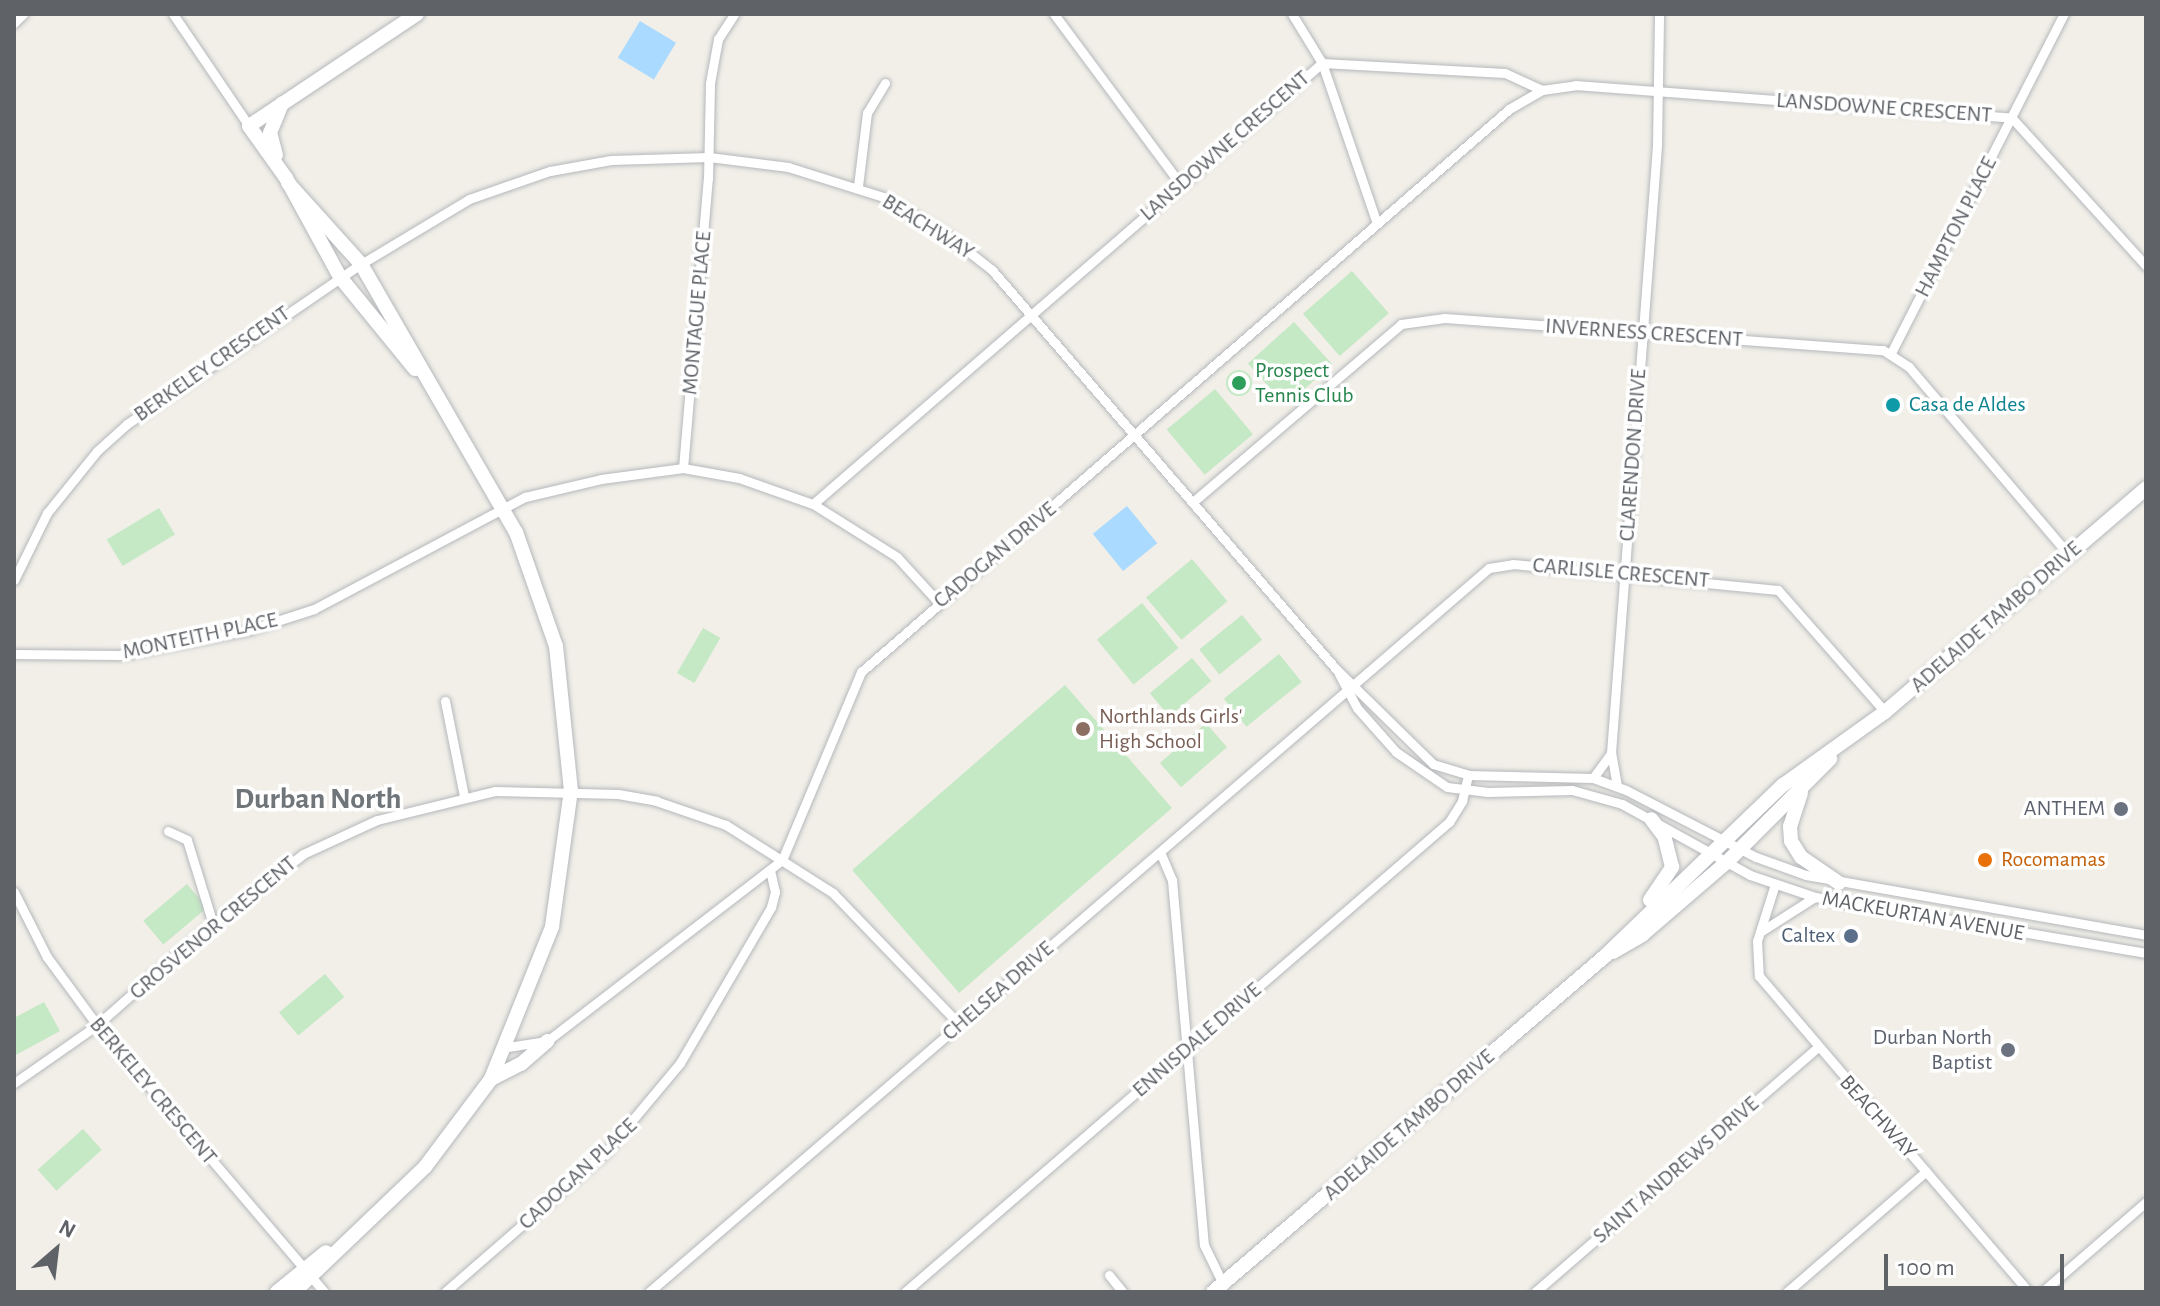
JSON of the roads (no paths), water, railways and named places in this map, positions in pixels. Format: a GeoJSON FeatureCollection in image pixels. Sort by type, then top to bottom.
{"type":"FeatureCollection","features":[{"type":"Feature","properties":{"kind":"main road"},"geometry":{"type":"LineString","coordinates":[[417,14],[249,126],[284,176],[340,277],[422,374]]}},
{"type":"Feature","properties":{"kind":"main road"},"geometry":{"type":"LineString","coordinates":[[277,1292],[308,1273],[380,1210],[448,1141],[491,1079],[508,1047],[552,927],[566,857],[571,790],[556,646],[533,571],[504,507],[422,374],[361,264],[284,176],[270,133],[282,103]]}},
{"type":"Feature","properties":{"kind":"main road","name":"ADELAIDE TAMBO DRIVE"},"geometry":{"type":"LineString","coordinates":[[1218,1288],[1604,957],[1634,923],[1783,785],[1885,712],[2146,488]]}},
{"type":"Feature","properties":{"kind":"main road","name":"ADELAIDE TAMBO DRIVE"},"geometry":{"type":"LineString","coordinates":[[1604,957],[1642,935],[1727,862],[1843,744]]}},
{"type":"Feature","properties":{"kind":"main road"},"geometry":{"type":"LineString","coordinates":[[1803,788],[1790,826],[1791,841],[1801,857],[1839,883]]}},
{"type":"Feature","properties":{"kind":"main road"},"geometry":{"type":"LineString","coordinates":[[1634,923],[1672,867],[1664,836],[1651,819]]}},
{"type":"Feature","properties":{"kind":"main road"},"geometry":{"type":"LineString","coordinates":[[491,1079],[521,1064],[547,1041]]}},
{"type":"Feature","properties":{"kind":"main road"},"geometry":{"type":"LineString","coordinates":[[294,1292],[308,1273]]}},
{"type":"Feature","properties":{"kind":"street"},"geometry":{"type":"LineString","coordinates":[[14,23],[23,14]]}},
{"type":"Feature","properties":{"kind":"street"},"geometry":{"type":"LineString","coordinates":[[173,14],[249,126]]}},
{"type":"Feature","properties":{"kind":"street"},"geometry":{"type":"LineString","coordinates":[[1054,14],[1181,185]]}},
{"type":"Feature","properties":{"kind":"street"},"geometry":{"type":"LineString","coordinates":[[1292,14],[1322,63],[1377,224]]}},
{"type":"Feature","properties":{"kind":"street","name":"CLARENDON DRIVE"},"geometry":{"type":"LineString","coordinates":[[1617,786],[1611,753],[1658,90],[1659,14]]}},
{"type":"Feature","properties":{"kind":"street","name":"HAMPTON PLACE"},"geometry":{"type":"LineString","coordinates":[[1891,353],[2064,14]]}},
{"type":"Feature","properties":{"kind":"street","name":"MONTAGUE PLACE"},"geometry":{"type":"LineString","coordinates":[[683,468],[709,157],[713,64],[718,39],[732,15]]}},
{"type":"Feature","properties":{"kind":"street","name":"LANSDOWNE CRESCENT"},"geometry":{"type":"LineString","coordinates":[[813,504],[1322,63],[1505,73],[1542,90],[1576,85],[2012,118],[2146,266]]}},
{"type":"Feature","properties":{"kind":"street"},"geometry":{"type":"LineString","coordinates":[[858,186],[867,113],[885,83]]}},
{"type":"Feature","properties":{"kind":"street","name":"CADOGAN DRIVE"},"geometry":{"type":"LineString","coordinates":[[508,1047],[547,1041],[782,860],[798,832],[851,686],[870,662],[1137,435],[1509,109],[1542,90]]}},
{"type":"Feature","properties":{"kind":"street","name":"BEACHWAY"},"geometry":{"type":"LineString","coordinates":[[361,264],[469,199],[519,180],[611,160],[709,157],[788,167],[858,186],[946,234],[992,270],[1032,312],[1352,688],[1412,768],[1465,791],[1572,790],[1651,819],[1709,852]]}},
{"type":"Feature","properties":{"kind":"street","name":"BERKELEY CRESCENT"},"geometry":{"type":"LineString","coordinates":[[14,580],[47,513],[97,451],[158,398],[361,264]]}},
{"type":"Feature","properties":{"kind":"street","name":"INVERNESS CRESCENT"},"geometry":{"type":"LineString","coordinates":[[1194,501],[1412,319],[1891,353]]}},
{"type":"Feature","properties":{"kind":"street"},"geometry":{"type":"LineString","coordinates":[[1891,353],[1909,367],[2069,555]]}},
{"type":"Feature","properties":{"kind":"street","name":"MONTEITH PLACE"},"geometry":{"type":"LineString","coordinates":[[14,654],[120,655],[249,630],[314,609],[504,507],[601,479],[683,468],[739,478],[813,504],[897,557],[939,603]]}},
{"type":"Feature","properties":{"kind":"street","name":"CARLISLE CRESCENT"},"geometry":{"type":"LineString","coordinates":[[1352,688],[1489,568],[1513,564],[1778,590],[1885,712]]}},
{"type":"Feature","properties":{"kind":"street","name":"BEACHWAY"},"geometry":{"type":"LineString","coordinates":[[1352,688],[1421,755],[1452,772],[1593,778],[1617,786],[1722,840]]}},
{"type":"Feature","properties":{"kind":"street","name":"CHELSEA DRIVE"},"geometry":{"type":"LineString","coordinates":[[649,1292],[1352,688]]}},
{"type":"Feature","properties":{"kind":"street"},"geometry":{"type":"LineString","coordinates":[[445,701],[464,796]]}},
{"type":"Feature","properties":{"kind":"street"},"geometry":{"type":"LineString","coordinates":[[1593,778],[1611,753]]}},
{"type":"Feature","properties":{"kind":"street","name":"ENNISDALE DRIVE"},"geometry":{"type":"LineString","coordinates":[[905,1292],[1449,822],[1465,791],[1468,775]]}},
{"type":"Feature","properties":{"kind":"street","name":"GROSVENOR CRESCENT"},"geometry":{"type":"LineString","coordinates":[[14,1083],[97,1025],[213,924],[303,854],[377,820],[464,796],[571,790],[689,811],[726,825],[850,907],[959,1024]]}},
{"type":"Feature","properties":{"kind":"street"},"geometry":{"type":"LineString","coordinates":[[168,831],[187,840],[213,924]]}},
{"type":"Feature","properties":{"kind":"street","name":"MACKEURTAN AVENUE"},"geometry":{"type":"LineString","coordinates":[[1722,840],[1839,883],[2146,935]]}},
{"type":"Feature","properties":{"kind":"street"},"geometry":{"type":"LineString","coordinates":[[1160,852],[1172,880],[1204,1245],[1218,1288]]}},
{"type":"Feature","properties":{"kind":"street","name":"MACKEURTAN AVENUE"},"geometry":{"type":"LineString","coordinates":[[1709,852],[1775,884],[1815,897],[2146,953]]}},
{"type":"Feature","properties":{"kind":"street","name":"CADOGAN PLACE"},"geometry":{"type":"LineString","coordinates":[[445,1292],[636,1121],[700,1035],[754,939],[774,899],[770,871]]}},
{"type":"Feature","properties":{"kind":"street","name":"BEACHWAY"},"geometry":{"type":"LineString","coordinates":[[1775,884],[1760,932],[1755,965],[1759,976],[1817,1048],[2029,1292]]}},
{"type":"Feature","properties":{"kind":"street","name":"BERKELEY CRESCENT"},"geometry":{"type":"LineString","coordinates":[[14,892],[47,957],[97,1025],[324,1292]]}},
{"type":"Feature","properties":{"kind":"street"},"geometry":{"type":"LineString","coordinates":[[1905,914],[1910,895]]}},
{"type":"Feature","properties":{"kind":"street"},"geometry":{"type":"LineString","coordinates":[[1760,932],[1815,897]]}},
{"type":"Feature","properties":{"kind":"street","name":"SAINT ANDREWS DRIVE"},"geometry":{"type":"LineString","coordinates":[[1535,1292],[1817,1048]]}},
{"type":"Feature","properties":{"kind":"street"},"geometry":{"type":"LineString","coordinates":[[1787,1292],[1926,1171]]}},
{"type":"Feature","properties":{"kind":"street"},"geometry":{"type":"LineString","coordinates":[[2042,1292],[2146,1202]]}},
{"type":"Feature","properties":{"kind":"street"},"geometry":{"type":"LineString","coordinates":[[1109,1275],[1123,1292]]}},
{"type":"Feature","properties":{"kind":"water"},"geometry":{"type":"Polygon","coordinates":[[[640,21],[676,43],[654,79],[618,58],[640,21]]]}},
{"type":"Feature","properties":{"kind":"water"},"geometry":{"type":"Polygon","coordinates":[[[1127,506],[1157,543],[1123,571],[1093,534],[1127,506]]]}},
{"type":"Feature","properties":{"kind":"place","name":"Prospect Tennis Club"},"geometry":{"type":"Point","coordinates":[1239,383]}},
{"type":"Feature","properties":{"kind":"place","name":"Casa de Aldes"},"geometry":{"type":"Point","coordinates":[1893,405]}},
{"type":"Feature","properties":{"kind":"place","name":"Northlands Girls' High School"},"geometry":{"type":"Point","coordinates":[1083,729]}},
{"type":"Feature","properties":{"kind":"place","name":"ANTHEM"},"geometry":{"type":"Point","coordinates":[2121,809]}},
{"type":"Feature","properties":{"kind":"place","name":"Rocomamas"},"geometry":{"type":"Point","coordinates":[1985,860]}},
{"type":"Feature","properties":{"kind":"place","name":"Caltex"},"geometry":{"type":"Point","coordinates":[1851,936]}},
{"type":"Feature","properties":{"kind":"place","name":"Durban North Baptist"},"geometry":{"type":"Point","coordinates":[2008,1050]}},
{"type":"Feature","properties":{"kind":"district","name":"Durban North"},"geometry":{"type":"Point","coordinates":[318,799]}}]}
